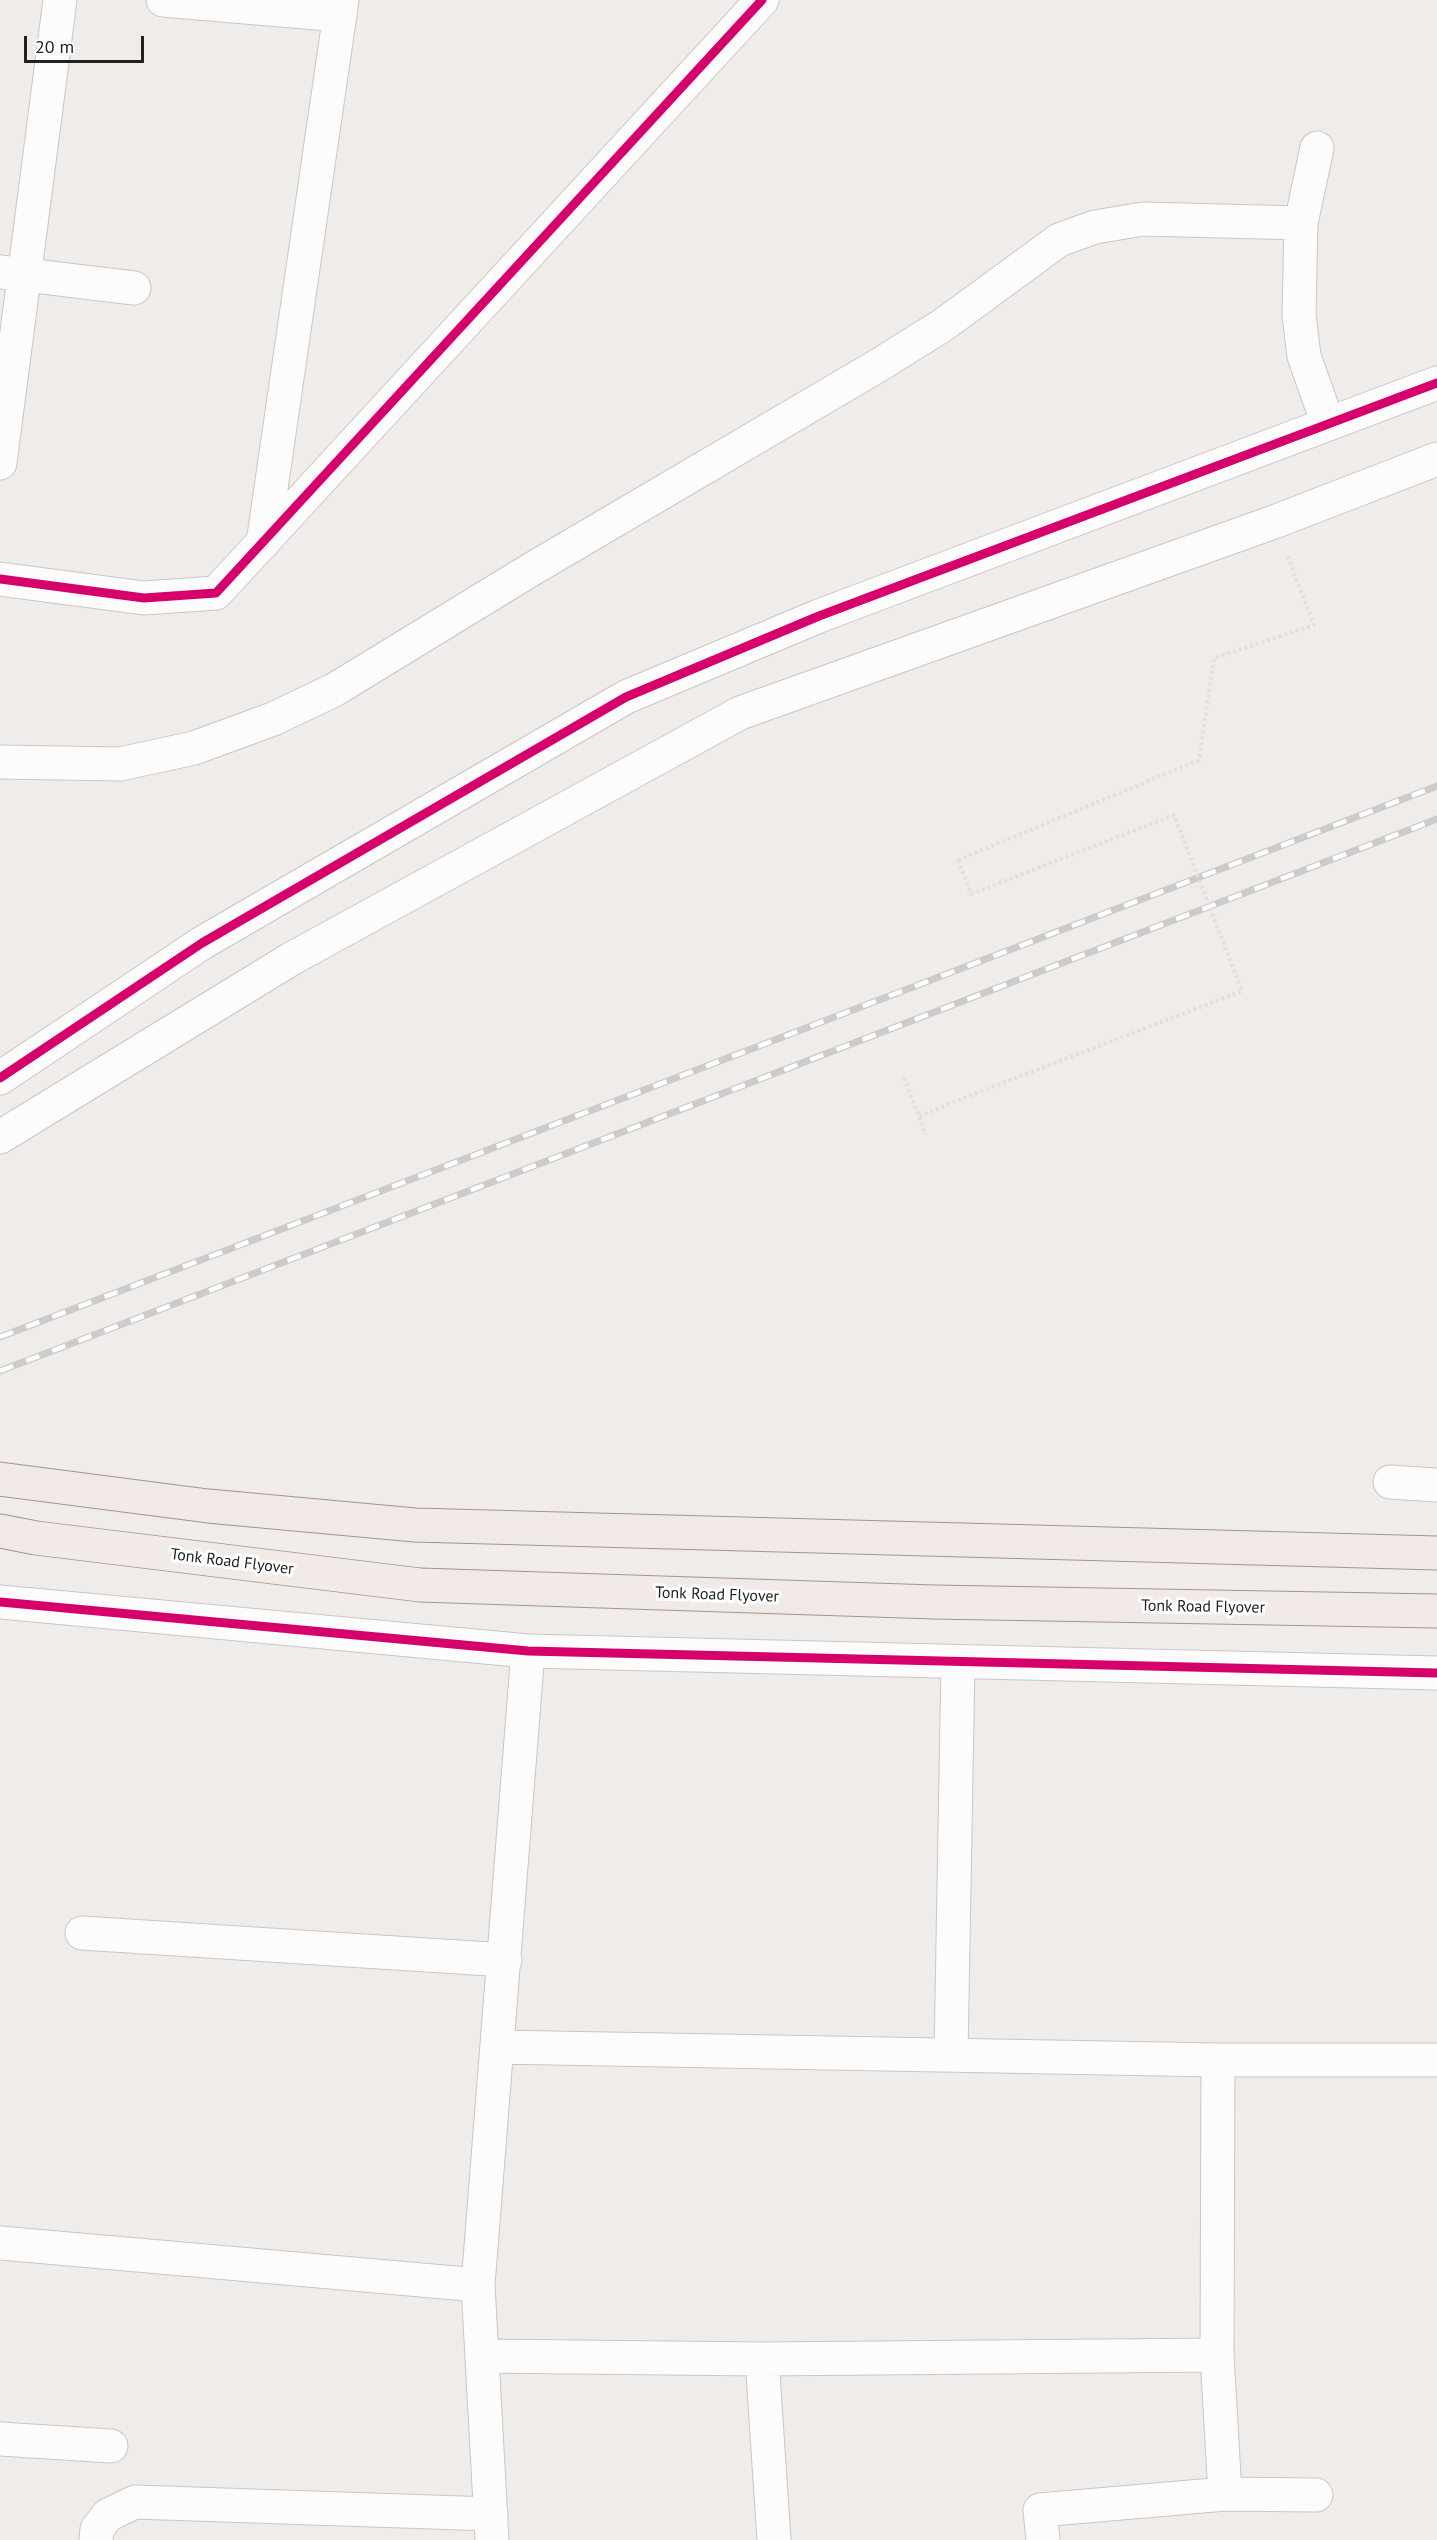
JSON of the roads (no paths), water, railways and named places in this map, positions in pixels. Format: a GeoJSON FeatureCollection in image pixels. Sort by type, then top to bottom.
{"type":"FeatureCollection","features":[{"type":"Feature","properties":{"kind":"main road"},"geometry":{"type":"LineString","coordinates":[[0,1479],[208,1506],[415,1525],[1437,1553]]}},
{"type":"Feature","properties":{"kind":"main road","name":"Tonk Road Flyover"},"geometry":{"type":"LineString","coordinates":[[0,1531],[36,1538],[420,1585],[922,1601],[1437,1611]]}},
{"type":"Feature","properties":{"kind":"street"},"geometry":{"type":"LineString","coordinates":[[0,463],[11,274],[60,0]]}},
{"type":"Feature","properties":{"kind":"street"},"geometry":{"type":"LineString","coordinates":[[163,0],[341,8],[263,543]]}},
{"type":"Feature","properties":{"kind":"street"},"geometry":{"type":"LineString","coordinates":[[0,579],[144,598],[216,593],[762,0]]}},
{"type":"Feature","properties":{"kind":"street"},"geometry":{"type":"LineString","coordinates":[[1317,148],[1301,223],[1299,315],[1304,356],[1328,424]]}},
{"type":"Feature","properties":{"kind":"street"},"geometry":{"type":"LineString","coordinates":[[0,762],[120,764],[194,748],[273,719],[323,695],[906,348],[942,325],[1059,240],[1095,227],[1143,219],[1301,223]]}},
{"type":"Feature","properties":{"kind":"street"},"geometry":{"type":"LineString","coordinates":[[11,274],[134,288]]}},
{"type":"Feature","properties":{"kind":"street"},"geometry":{"type":"LineString","coordinates":[[0,1078],[202,943],[626,697],[819,616],[1437,383]]}},
{"type":"Feature","properties":{"kind":"street"},"geometry":{"type":"LineString","coordinates":[[0,1137],[291,959],[740,713],[1274,522],[1437,459]]}},
{"type":"Feature","properties":{"kind":"street"},"geometry":{"type":"LineString","coordinates":[[1390,1482],[1437,1485]]}},
{"type":"Feature","properties":{"kind":"street"},"geometry":{"type":"LineString","coordinates":[[0,1602],[528,1651],[1437,1673]]}},
{"type":"Feature","properties":{"kind":"street"},"geometry":{"type":"LineString","coordinates":[[96,2540],[97,2529],[108,2515],[135,2502],[492,2527],[478,2285],[528,1651]]}},
{"type":"Feature","properties":{"kind":"street"},"geometry":{"type":"LineString","coordinates":[[951,2055],[958,1662]]}},
{"type":"Feature","properties":{"kind":"street"},"geometry":{"type":"LineString","coordinates":[[82,1933],[505,1960]]}},
{"type":"Feature","properties":{"kind":"street"},"geometry":{"type":"LineString","coordinates":[[497,2047],[1218,2060],[1437,2060]]}},
{"type":"Feature","properties":{"kind":"street"},"geometry":{"type":"LineString","coordinates":[[1218,2060],[1217,2355],[1225,2494]]}},
{"type":"Feature","properties":{"kind":"street"},"geometry":{"type":"LineString","coordinates":[[0,2243],[478,2285]]}},
{"type":"Feature","properties":{"kind":"street"},"geometry":{"type":"LineString","coordinates":[[482,2355],[762,2359],[1217,2355]]}},
{"type":"Feature","properties":{"kind":"street"},"geometry":{"type":"LineString","coordinates":[[762,2359],[774,2540]]}},
{"type":"Feature","properties":{"kind":"street"},"geometry":{"type":"LineString","coordinates":[[0,2439],[111,2446]]}},
{"type":"Feature","properties":{"kind":"street"},"geometry":{"type":"LineString","coordinates":[[1043,2540],[1040,2510],[1225,2494],[1316,2495]]}},
{"type":"Feature","properties":{"kind":"railway"},"geometry":{"type":"LineString","coordinates":[[0,1337],[1437,786]]}},
{"type":"Feature","properties":{"kind":"railway"},"geometry":{"type":"LineString","coordinates":[[0,1371],[1437,819]]}}]}
